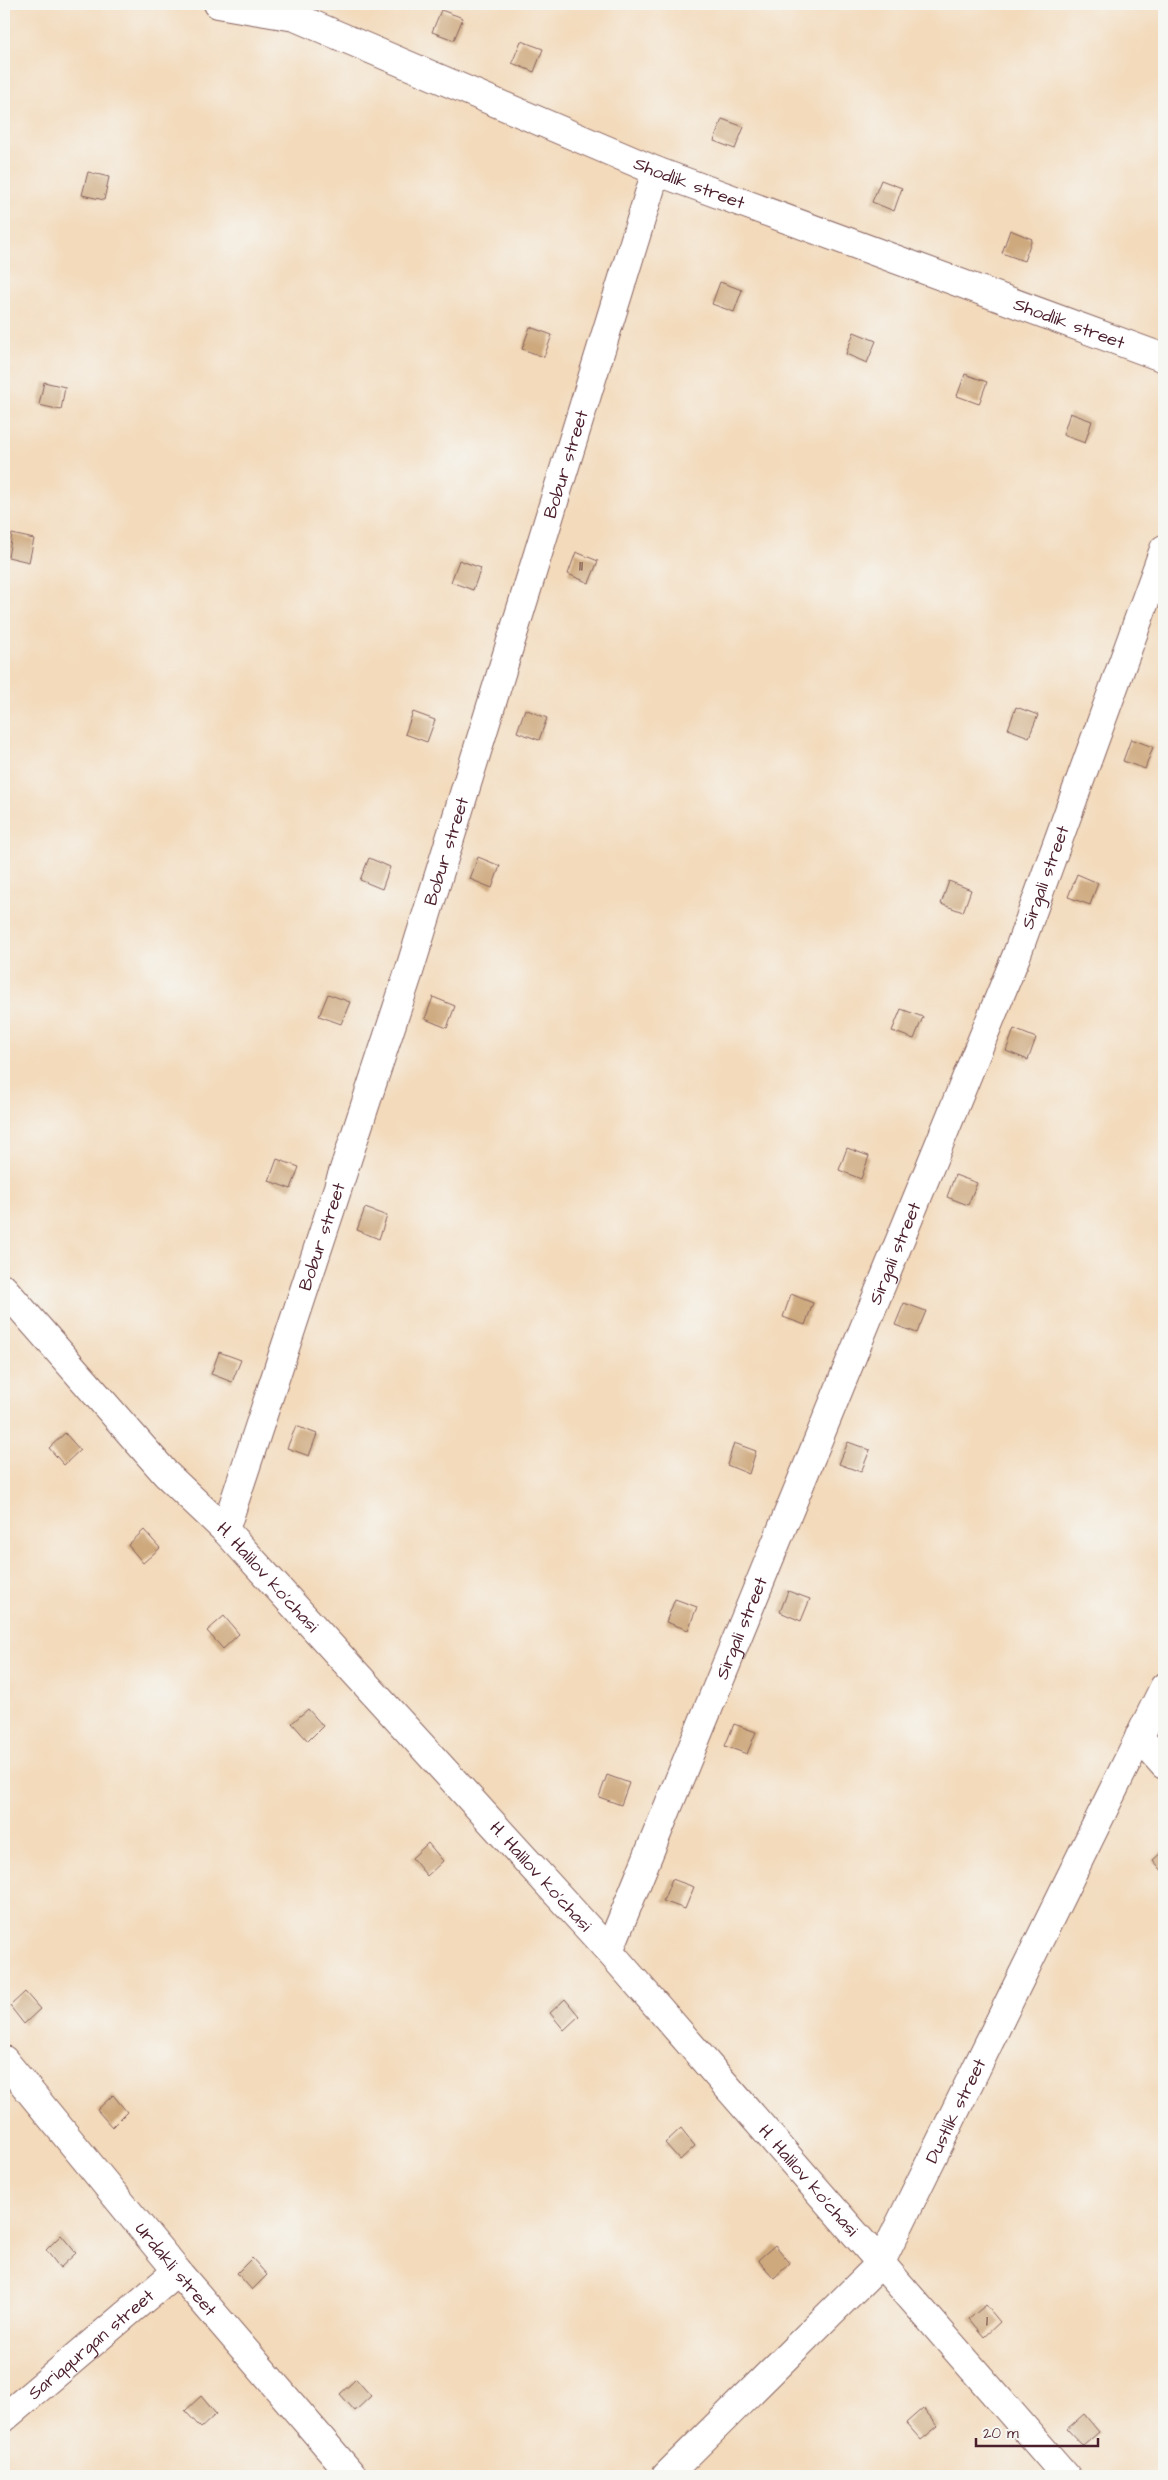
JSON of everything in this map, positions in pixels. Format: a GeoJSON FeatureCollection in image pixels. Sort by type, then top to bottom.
{"type":"FeatureCollection","features":[{"type":"Feature","properties":{"kind":"street","name":"Shodlik street"},"geometry":{"type":"LineString","coordinates":[[218,4],[295,17],[656,171],[1164,358]]}},
{"type":"Feature","properties":{"kind":"street","name":"Bobur street"},"geometry":{"type":"LineString","coordinates":[[225,1530],[411,966],[656,171]]}},
{"type":"Feature","properties":{"kind":"street","name":"Sirgali street"},"geometry":{"type":"LineString","coordinates":[[610,1951],[1017,954],[1164,549]]}},
{"type":"Feature","properties":{"kind":"street","name":"H. Halilov ko'chasi"},"geometry":{"type":"LineString","coordinates":[[4,1289],[166,1474],[225,1530],[610,1951],[1066,2476]]}},
{"type":"Feature","properties":{"kind":"street","name":"Dustlik street"},"geometry":{"type":"LineString","coordinates":[[666,2476],[880,2264],[1164,1687]]}},
{"type":"Feature","properties":{"kind":"street"},"geometry":{"type":"LineString","coordinates":[[1138,1737],[1164,1765]]}},
{"type":"Feature","properties":{"kind":"street","name":"Urdakli street"},"geometry":{"type":"LineString","coordinates":[[4,2060],[177,2270],[353,2476]]}},
{"type":"Feature","properties":{"kind":"street","name":"Sariqqurgan street"},"geometry":{"type":"LineString","coordinates":[[4,2418],[177,2270]]}},
{"type":"Feature","properties":{"kind":"building"},"geometry":{"type":"Polygon","coordinates":[[[441,10],[463,18],[454,40],[432,32],[441,10]]]}},
{"type":"Feature","properties":{"kind":"building"},"geometry":{"type":"Polygon","coordinates":[[[521,41],[543,49],[534,72],[512,63],[521,41]]]}},
{"type":"Feature","properties":{"kind":"building"},"geometry":{"type":"Polygon","coordinates":[[[722,119],[744,127],[735,149],[714,141],[722,119]]]}},
{"type":"Feature","properties":{"kind":"building"},"geometry":{"type":"Polygon","coordinates":[[[88,172],[109,177],[104,200],[82,195],[88,172]]]}},
{"type":"Feature","properties":{"kind":"building"},"geometry":{"type":"Polygon","coordinates":[[[881,180],[902,188],[894,211],[872,202],[881,180]]]}},
{"type":"Feature","properties":{"kind":"building"},"geometry":{"type":"Polygon","coordinates":[[[1010,230],[1032,239],[1024,261],[1002,253],[1010,230]]]}},
{"type":"Feature","properties":{"kind":"building"},"geometry":{"type":"Polygon","coordinates":[[[720,282],[742,290],[734,312],[712,304],[720,282]]]}},
{"type":"Feature","properties":{"kind":"building"},"geometry":{"type":"Polygon","coordinates":[[[530,327],[552,335],[544,357],[522,349],[530,327]]]}},
{"type":"Feature","properties":{"kind":"building"},"geometry":{"type":"Polygon","coordinates":[[[854,332],[876,341],[867,363],[846,354],[854,332]]]}},
{"type":"Feature","properties":{"kind":"building"},"geometry":{"type":"Polygon","coordinates":[[[965,374],[987,382],[979,404],[957,396],[965,374]]]}},
{"type":"Feature","properties":{"kind":"building"},"geometry":{"type":"Polygon","coordinates":[[[44,382],[65,387],[61,410],[39,405],[44,382]]]}},
{"type":"Feature","properties":{"kind":"building"},"geometry":{"type":"Polygon","coordinates":[[[1070,413],[1092,421],[1085,443],[1063,435],[1070,413]]]}},
{"type":"Feature","properties":{"kind":"building"},"geometry":{"type":"Polygon","coordinates":[[[12,534],[34,539],[29,562],[8,557],[12,534]]]}},
{"type":"Feature","properties":{"kind":"building"},"geometry":{"type":"Polygon","coordinates":[[[576,552],[598,561],[589,583],[568,574],[576,552]]]}},
{"type":"Feature","properties":{"kind":"building"},"geometry":{"type":"Polygon","coordinates":[[[459,560],[481,568],[473,590],[451,582],[459,560]]]}},
{"type":"Feature","properties":{"kind":"building"},"geometry":{"type":"Polygon","coordinates":[[[1016,707],[1038,715],[1029,737],[1008,729],[1016,707]]]}},
{"type":"Feature","properties":{"kind":"building"},"geometry":{"type":"Polygon","coordinates":[[[525,709],[547,718],[539,740],[517,732],[525,709]]]}},
{"type":"Feature","properties":{"kind":"building"},"geometry":{"type":"Polygon","coordinates":[[[413,712],[435,720],[427,742],[405,734],[413,712]]]}},
{"type":"Feature","properties":{"kind":"building"},"geometry":{"type":"Polygon","coordinates":[[[1131,739],[1153,747],[1145,769],[1123,761],[1131,739]]]}},
{"type":"Feature","properties":{"kind":"building"},"geometry":{"type":"Polygon","coordinates":[[[478,857],[500,866],[492,888],[470,879],[478,857]]]}},
{"type":"Feature","properties":{"kind":"building"},"geometry":{"type":"Polygon","coordinates":[[[369,858],[390,867],[382,889],[360,880],[369,858]]]}},
{"type":"Feature","properties":{"kind":"building"},"geometry":{"type":"Polygon","coordinates":[[[1077,874],[1098,883],[1090,905],[1068,897],[1077,874]]]}},
{"type":"Feature","properties":{"kind":"building"},"geometry":{"type":"Polygon","coordinates":[[[949,881],[971,890],[963,912],[941,904],[949,881]]]}},
{"type":"Feature","properties":{"kind":"building"},"geometry":{"type":"Polygon","coordinates":[[[328,994],[350,1002],[341,1024],[319,1016],[328,994]]]}},
{"type":"Feature","properties":{"kind":"building"},"geometry":{"type":"Polygon","coordinates":[[[433,997],[455,1006],[447,1028],[425,1019],[433,997]]]}},
{"type":"Feature","properties":{"kind":"building"},"geometry":{"type":"Polygon","coordinates":[[[901,1009],[923,1017],[914,1039],[892,1031],[901,1009]]]}},
{"type":"Feature","properties":{"kind":"building"},"geometry":{"type":"Polygon","coordinates":[[[1014,1029],[1036,1038],[1028,1060],[1006,1051],[1014,1029]]]}},
{"type":"Feature","properties":{"kind":"building"},"geometry":{"type":"Polygon","coordinates":[[[847,1148],[869,1156],[861,1179],[839,1170],[847,1148]]]}},
{"type":"Feature","properties":{"kind":"building"},"geometry":{"type":"Polygon","coordinates":[[[277,1159],[299,1167],[291,1189],[269,1181],[277,1159]]]}},
{"type":"Feature","properties":{"kind":"building"},"geometry":{"type":"Polygon","coordinates":[[[955,1175],[977,1183],[968,1205],[947,1197],[955,1175]]]}},
{"type":"Feature","properties":{"kind":"building"},"geometry":{"type":"Polygon","coordinates":[[[365,1208],[387,1216],[379,1239],[357,1230],[365,1208]]]}},
{"type":"Feature","properties":{"kind":"building"},"geometry":{"type":"Polygon","coordinates":[[[791,1294],[813,1303],[805,1325],[783,1317],[791,1294]]]}},
{"type":"Feature","properties":{"kind":"building"},"geometry":{"type":"Polygon","coordinates":[[[904,1303],[926,1311],[917,1333],[895,1325],[904,1303]]]}},
{"type":"Feature","properties":{"kind":"building"},"geometry":{"type":"Polygon","coordinates":[[[219,1352],[241,1360],[232,1382],[211,1374],[219,1352]]]}},
{"type":"Feature","properties":{"kind":"building"},"geometry":{"type":"Polygon","coordinates":[[[296,1426],[317,1434],[309,1456],[287,1448],[296,1426]]]}},
{"type":"Feature","properties":{"kind":"building"},"geometry":{"type":"Polygon","coordinates":[[[65,1433],[80,1450],[64,1465],[49,1448],[65,1433]]]}},
{"type":"Feature","properties":{"kind":"building"},"geometry":{"type":"Polygon","coordinates":[[[848,1442],[870,1450],[861,1472],[839,1464],[848,1442]]]}},
{"type":"Feature","properties":{"kind":"building"},"geometry":{"type":"Polygon","coordinates":[[[734,1443],[756,1451],[749,1474],[727,1465],[734,1443]]]}},
{"type":"Feature","properties":{"kind":"building"},"geometry":{"type":"Polygon","coordinates":[[[144,1530],[160,1548],[143,1563],[128,1545],[144,1530]]]}},
{"type":"Feature","properties":{"kind":"building"},"geometry":{"type":"Polygon","coordinates":[[[788,1591],[810,1599],[801,1621],[780,1612],[788,1591]]]}},
{"type":"Feature","properties":{"kind":"building"},"geometry":{"type":"Polygon","coordinates":[[[675,1599],[697,1607],[688,1630],[666,1622],[675,1599]]]}},
{"type":"Feature","properties":{"kind":"building"},"geometry":{"type":"Polygon","coordinates":[[[224,1616],[239,1634],[223,1649],[207,1631],[224,1616]]]}},
{"type":"Feature","properties":{"kind":"building"},"geometry":{"type":"Polygon","coordinates":[[[308,1709],[323,1726],[308,1741],[292,1723],[308,1709]]]}},
{"type":"Feature","properties":{"kind":"building"},"geometry":{"type":"Polygon","coordinates":[[[734,1724],[756,1732],[747,1754],[725,1746],[734,1724]]]}},
{"type":"Feature","properties":{"kind":"building"},"geometry":{"type":"Polygon","coordinates":[[[607,1775],[629,1783],[621,1805],[599,1797],[607,1775]]]}},
{"type":"Feature","properties":{"kind":"building"},"geometry":{"type":"Polygon","coordinates":[[[428,1843],[443,1861],[427,1876],[412,1858],[428,1843]]]}},
{"type":"Feature","properties":{"kind":"building"},"geometry":{"type":"Polygon","coordinates":[[[1164,1850],[1164,1873],[1153,1860],[1164,1850]]]}},
{"type":"Feature","properties":{"kind":"building"},"geometry":{"type":"Polygon","coordinates":[[[672,1879],[694,1887],[685,1909],[663,1901],[672,1879]]]}},
{"type":"Feature","properties":{"kind":"building"},"geometry":{"type":"Polygon","coordinates":[[[25,1992],[40,2009],[24,2024],[10,2006],[25,1992]]]}},
{"type":"Feature","properties":{"kind":"building"},"geometry":{"type":"Polygon","coordinates":[[[565,1999],[579,2016],[564,2030],[550,2013],[565,1999]]]}},
{"type":"Feature","properties":{"kind":"building"},"geometry":{"type":"Polygon","coordinates":[[[113,2095],[127,2112],[112,2127],[97,2110],[113,2095]]]}},
{"type":"Feature","properties":{"kind":"building"},"geometry":{"type":"Polygon","coordinates":[[[681,2128],[695,2146],[680,2160],[665,2143],[681,2128]]]}},
{"type":"Feature","properties":{"kind":"building"},"geometry":{"type":"Polygon","coordinates":[[[61,2235],[76,2253],[60,2268],[46,2250],[61,2235]]]}},
{"type":"Feature","properties":{"kind":"building"},"geometry":{"type":"Polygon","coordinates":[[[775,2245],[790,2263],[774,2278],[758,2260],[775,2245]]]}},
{"type":"Feature","properties":{"kind":"building"},"geometry":{"type":"Polygon","coordinates":[[[252,2258],[267,2275],[252,2290],[237,2273],[252,2258]]]}},
{"type":"Feature","properties":{"kind":"building"},"geometry":{"type":"Polygon","coordinates":[[[986,2305],[1000,2322],[984,2337],[969,2319],[986,2305]]]}},
{"type":"Feature","properties":{"kind":"building"},"geometry":{"type":"Polygon","coordinates":[[[356,2379],[371,2396],[355,2411],[340,2394],[356,2379]]]}},
{"type":"Feature","properties":{"kind":"building"},"geometry":{"type":"Polygon","coordinates":[[[201,2396],[216,2414],[201,2428],[185,2411],[201,2396]]]}},
{"type":"Feature","properties":{"kind":"building"},"geometry":{"type":"Polygon","coordinates":[[[923,2408],[938,2426],[921,2440],[906,2423],[923,2408]]]}},
{"type":"Feature","properties":{"kind":"building"},"geometry":{"type":"Polygon","coordinates":[[[1084,2414],[1099,2432],[1083,2446],[1067,2429],[1084,2414]]]}}]}
